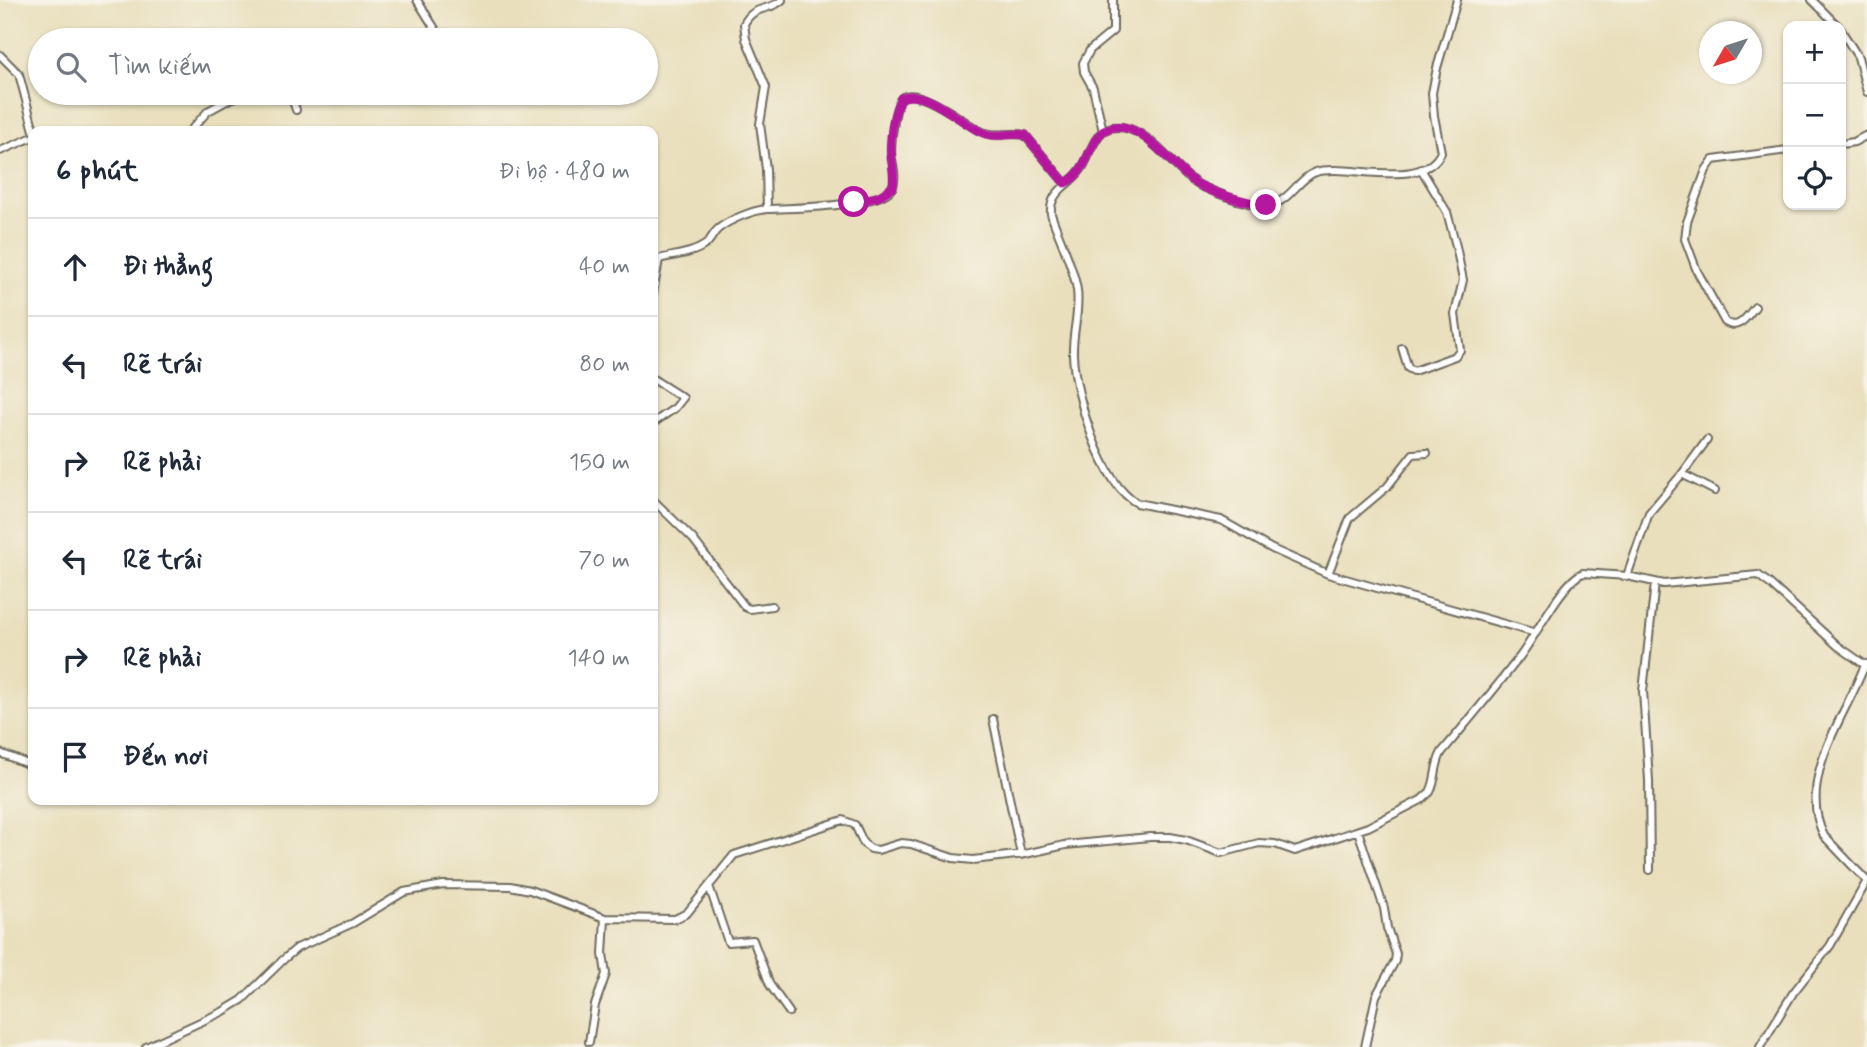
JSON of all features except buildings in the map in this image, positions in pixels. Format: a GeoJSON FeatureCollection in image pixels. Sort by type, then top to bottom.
{"type":"FeatureCollection","features":[{"type":"Feature","properties":{"kind":"street"},"geometry":{"type":"LineString","coordinates":[[416,0],[434,28]]}},
{"type":"Feature","properties":{"kind":"street"},"geometry":{"type":"LineString","coordinates":[[766,209],[766,169],[760,124],[766,87],[746,39],[744,24],[752,13],[760,8],[776,5],[782,0]]}},
{"type":"Feature","properties":{"kind":"street"},"geometry":{"type":"LineString","coordinates":[[1103,131],[1093,88],[1084,72],[1083,63],[1090,50],[1113,31],[1113,0]]}},
{"type":"Feature","properties":{"kind":"street"},"geometry":{"type":"LineString","coordinates":[[1457,0],[1432,93],[1441,152],[1437,159],[1421,169],[1381,173],[1326,170],[1316,172],[1277,203],[1266,205],[1226,195],[1195,183],[1159,148],[1124,127],[1116,126],[1103,131],[1080,172],[1065,183],[1050,208],[1077,289],[1074,368],[1083,412],[1095,443],[1121,489],[1137,503],[1221,520],[1272,549],[1328,574],[1536,633]]}},
{"type":"Feature","properties":{"kind":"street"},"geometry":{"type":"LineString","coordinates":[[1812,0],[1832,21]]}},
{"type":"Feature","properties":{"kind":"street"},"geometry":{"type":"LineString","coordinates":[[1846,39],[1858,57],[1867,92]]}},
{"type":"Feature","properties":{"kind":"street"},"geometry":{"type":"LineString","coordinates":[[0,55],[19,74],[33,126]]}},
{"type":"Feature","properties":{"kind":"street"},"geometry":{"type":"LineString","coordinates":[[658,265],[659,259],[696,250],[710,241],[719,228],[766,209],[839,204],[869,200],[886,194],[893,187],[891,144],[898,103],[901,98],[910,95],[936,104],[984,133],[994,136],[1025,135],[1065,183]]}},
{"type":"Feature","properties":{"kind":"street"},"geometry":{"type":"LineString","coordinates":[[194,126],[208,111],[219,105]]}},
{"type":"Feature","properties":{"kind":"street"},"geometry":{"type":"LineString","coordinates":[[295,105],[296,110]]}},
{"type":"Feature","properties":{"kind":"street"},"geometry":{"type":"LineString","coordinates":[[1846,143],[1867,135]]}},
{"type":"Feature","properties":{"kind":"street"},"geometry":{"type":"LineString","coordinates":[[0,151],[28,139]]}},
{"type":"Feature","properties":{"kind":"street"},"geometry":{"type":"LineString","coordinates":[[1755,307],[1739,325],[1725,322],[1696,271],[1686,246],[1685,232],[1706,170],[1713,160],[1783,151]]}},
{"type":"Feature","properties":{"kind":"street"},"geometry":{"type":"LineString","coordinates":[[1402,348],[1408,368],[1414,371],[1455,356],[1460,350],[1455,314],[1463,280],[1456,246],[1447,212],[1421,169]]}},
{"type":"Feature","properties":{"kind":"street"},"geometry":{"type":"LineString","coordinates":[[658,382],[683,398],[675,408],[658,420]]}},
{"type":"Feature","properties":{"kind":"street"},"geometry":{"type":"LineString","coordinates":[[1627,576],[1649,513],[1707,440]]}},
{"type":"Feature","properties":{"kind":"street"},"geometry":{"type":"LineString","coordinates":[[1328,574],[1350,518],[1387,488],[1413,454],[1427,453]]}},
{"type":"Feature","properties":{"kind":"street"},"geometry":{"type":"LineString","coordinates":[[1682,474],[1715,491]]}},
{"type":"Feature","properties":{"kind":"street"},"geometry":{"type":"LineString","coordinates":[[658,505],[693,539],[745,607],[772,606]]}},
{"type":"Feature","properties":{"kind":"street"},"geometry":{"type":"LineString","coordinates":[[146,1047],[242,1000],[297,948],[353,923],[404,892],[416,888],[443,885],[510,886],[530,890],[606,918],[675,919],[687,913],[734,855],[843,820],[855,825],[864,844],[871,849],[878,850],[901,843],[911,844],[953,858],[973,860],[1021,855],[1078,844],[1170,837],[1199,843],[1220,853],[1259,843],[1275,844],[1294,851],[1358,831],[1427,796],[1433,787],[1437,760],[1442,752],[1536,633],[1557,600],[1577,576],[1589,573],[1674,584],[1758,575],[1838,646],[1866,664],[1822,755],[1817,798],[1820,827],[1824,836],[1867,881],[1830,946],[1793,993],[1760,1047]]}},
{"type":"Feature","properties":{"kind":"street"},"geometry":{"type":"LineString","coordinates":[[1650,870],[1643,691],[1655,583]]}},
{"type":"Feature","properties":{"kind":"street"},"geometry":{"type":"LineString","coordinates":[[993,719],[1021,855]]}},
{"type":"Feature","properties":{"kind":"street"},"geometry":{"type":"LineString","coordinates":[[0,753],[28,764]]}},
{"type":"Feature","properties":{"kind":"street"},"geometry":{"type":"LineString","coordinates":[[1358,831],[1384,908],[1387,928],[1396,954],[1395,961],[1376,996],[1364,1047]]}},
{"type":"Feature","properties":{"kind":"street"},"geometry":{"type":"LineString","coordinates":[[709,886],[728,943],[753,940],[774,993],[789,1012]]}},
{"type":"Feature","properties":{"kind":"street"},"geometry":{"type":"LineString","coordinates":[[589,1042],[594,1005],[606,974],[603,954],[606,918]]}},
{"type":"Feature","properties":{"kind":"route"},"geometry":{"type":"LineString","coordinates":[[854,202],[886,194],[893,187],[891,144],[896,113],[901,98],[910,95],[936,104],[984,133],[994,136],[1025,135],[1065,183],[1080,172],[1103,131],[1116,126],[1124,127],[1145,138],[1200,186],[1266,205]]}}]}
